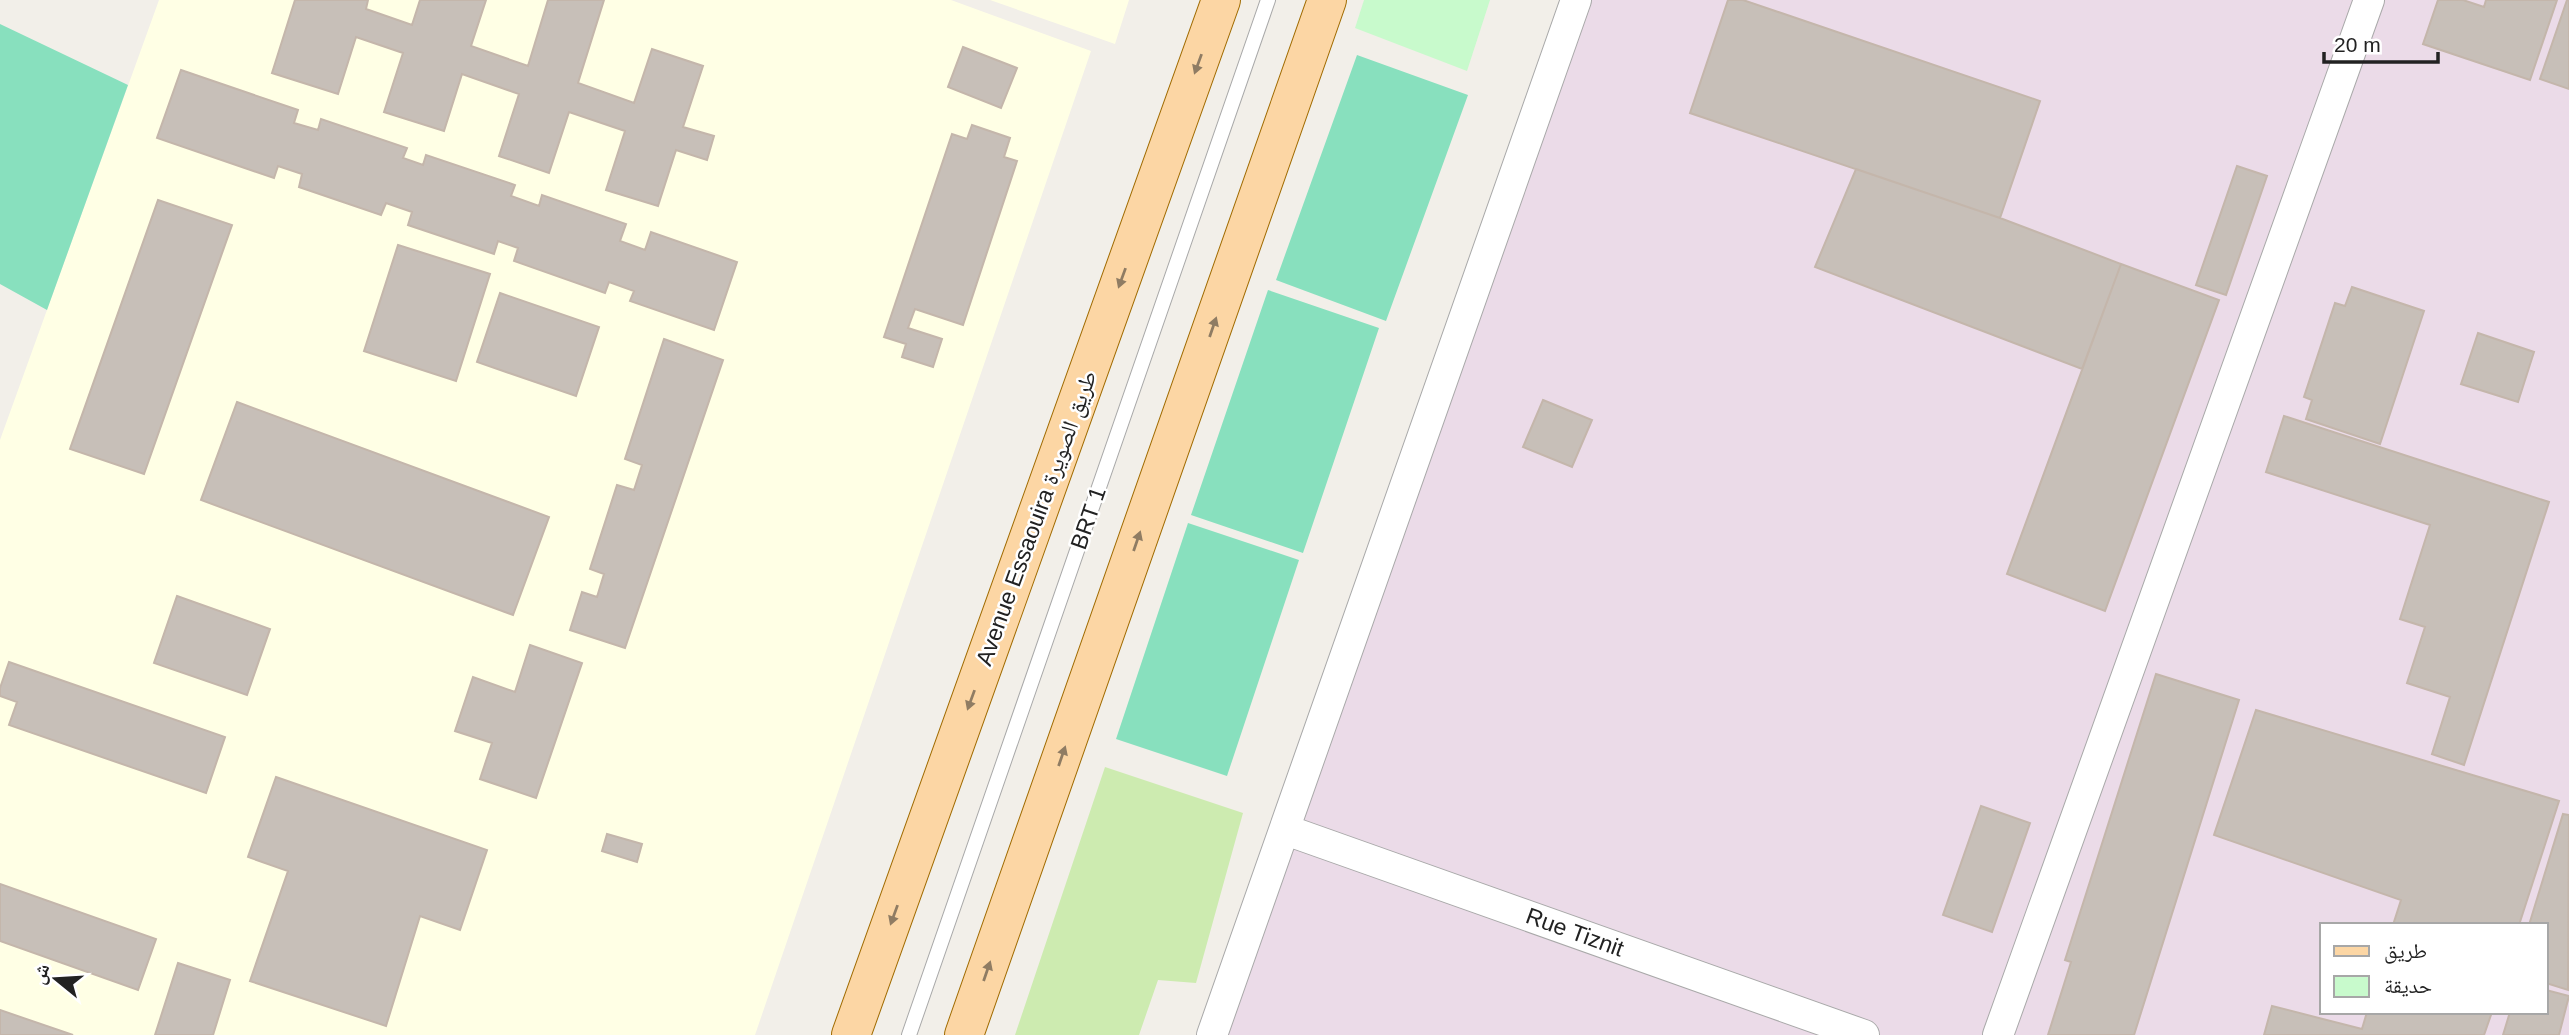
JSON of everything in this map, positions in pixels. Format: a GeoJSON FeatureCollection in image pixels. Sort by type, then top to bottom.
{"type":"FeatureCollection","features":[{"type":"Feature","properties":{"kind":"main road","name":"Avenue Essaouira طريق الصويرة"},"geometry":{"type":"LineString","coordinates":[[851,1035],[1221,0]]}},
{"type":"Feature","properties":{"kind":"main road"},"geometry":{"type":"LineString","coordinates":[[964,1035],[1327,0]]}},
{"type":"Feature","properties":{"kind":"street"},"geometry":{"type":"LineString","coordinates":[[1212,1035],[1576,0]]}},
{"type":"Feature","properties":{"kind":"street"},"geometry":{"type":"LineString","coordinates":[[1998,1035],[2369,0]]}},
{"type":"Feature","properties":{"kind":"street","name":"Rue Tiznit"},"geometry":{"type":"LineString","coordinates":[[1286,830],[1864,1035]]}},
{"type":"Feature","properties":{"kind":"lane","name":"BRT 1"},"geometry":{"type":"LineString","coordinates":[[909,1035],[1268,0]]}},
{"type":"Feature","properties":{"kind":"shaded area"},"geometry":{"type":"Polygon","coordinates":[[[159,0],[951,0],[1091,51],[755,1035],[0,1035],[0,440],[159,0]]]}},
{"type":"Feature","properties":{"kind":"shaded area"},"geometry":{"type":"Polygon","coordinates":[[[990,0],[1129,0],[1115,44],[990,0]]]}},
{"type":"Feature","properties":{"kind":"shaded area"},"geometry":{"type":"Polygon","coordinates":[[[1588,0],[2569,0],[2569,1035],[1224,1035],[1588,0]]]}},
{"type":"Feature","properties":{"kind":"green space"},"geometry":{"type":"Polygon","coordinates":[[[1364,0],[1490,0],[1467,71],[1355,28],[1364,0]]]}},
{"type":"Feature","properties":{"kind":"green space"},"geometry":{"type":"Polygon","coordinates":[[[0,24],[128,85],[47,310],[0,284],[0,24]]]}},
{"type":"Feature","properties":{"kind":"green space"},"geometry":{"type":"Polygon","coordinates":[[[1357,55],[1468,95],[1386,321],[1276,280],[1357,55]]]}},
{"type":"Feature","properties":{"kind":"green space"},"geometry":{"type":"Polygon","coordinates":[[[1268,290],[1379,328],[1303,553],[1191,515],[1268,290]]]}},
{"type":"Feature","properties":{"kind":"green space"},"geometry":{"type":"Polygon","coordinates":[[[1188,523],[1299,560],[1227,776],[1116,739],[1188,523]]]}},
{"type":"Feature","properties":{"kind":"green space"},"geometry":{"type":"Polygon","coordinates":[[[1105,767],[1243,813],[1196,983],[1158,980],[1139,1035],[1015,1035],[1105,767]]]}},
{"type":"Feature","properties":{"kind":"building"},"geometry":{"type":"Polygon","coordinates":[[[295,0],[368,0],[366,9],[412,25],[420,0],[486,0],[471,46],[528,66],[548,0],[604,0],[578,83],[634,103],[652,49],[703,66],[683,127],[714,136],[707,160],[676,150],[658,206],[606,190],[625,131],[569,112],[549,173],[499,156],[519,94],[462,74],[444,131],[384,112],[403,53],[356,37],[338,94],[272,73],[295,0]]]}},
{"type":"Feature","properties":{"kind":"building"},"geometry":{"type":"Polygon","coordinates":[[[1728,0],[1743,0],[2040,101],[2000,218],[1690,113],[1728,0]]]}},
{"type":"Feature","properties":{"kind":"building"},"geometry":{"type":"Polygon","coordinates":[[[2438,0],[2463,0],[2484,7],[2486,0],[2557,0],[2530,80],[2423,44],[2438,0]]]}},
{"type":"Feature","properties":{"kind":"building"},"geometry":{"type":"Polygon","coordinates":[[[2569,0],[2569,89],[2540,79],[2569,0]]]}},
{"type":"Feature","properties":{"kind":"building"},"geometry":{"type":"Polygon","coordinates":[[[963,47],[1017,68],[1001,108],[948,87],[963,47]]]}},
{"type":"Feature","properties":{"kind":"building"},"geometry":{"type":"Polygon","coordinates":[[[181,70],[298,110],[294,123],[318,130],[321,119],[407,148],[403,158],[423,165],[426,155],[515,185],[511,196],[539,206],[542,195],[626,224],[620,241],[645,250],[651,232],[737,262],[714,330],[630,301],[634,291],[609,282],[605,293],[514,261],[518,248],[498,241],[494,254],[408,225],[412,212],[386,203],[381,215],[299,187],[302,174],[278,166],[274,178],[157,138],[181,70]]]}},
{"type":"Feature","properties":{"kind":"building"},"geometry":{"type":"Polygon","coordinates":[[[972,125],[1010,138],[1004,157],[1017,161],[963,325],[915,309],[908,328],[942,339],[933,367],[902,357],[906,344],[884,337],[952,134],[967,139],[972,125]]]}},
{"type":"Feature","properties":{"kind":"building"},"geometry":{"type":"Polygon","coordinates":[[[2237,166],[2267,176],[2226,295],[2196,285],[2237,166]]]}},
{"type":"Feature","properties":{"kind":"building"},"geometry":{"type":"Polygon","coordinates":[[[1856,169],[2000,218],[2121,264],[2082,369],[1815,267],[1856,169]]]}},
{"type":"Feature","properties":{"kind":"building"},"geometry":{"type":"Polygon","coordinates":[[[158,200],[232,225],[144,474],[70,449],[158,200]]]}},
{"type":"Feature","properties":{"kind":"building"},"geometry":{"type":"Polygon","coordinates":[[[398,245],[490,274],[456,381],[364,351],[398,245]]]}},
{"type":"Feature","properties":{"kind":"building"},"geometry":{"type":"Polygon","coordinates":[[[2121,264],[2219,300],[2105,611],[2007,574],[2121,264]]]}},
{"type":"Feature","properties":{"kind":"building"},"geometry":{"type":"Polygon","coordinates":[[[2352,287],[2424,311],[2380,444],[2306,419],[2312,400],[2304,397],[2335,303],[2345,306],[2352,287]]]}},
{"type":"Feature","properties":{"kind":"building"},"geometry":{"type":"Polygon","coordinates":[[[500,293],[599,327],[576,396],[477,362],[500,293]]]}},
{"type":"Feature","properties":{"kind":"building"},"geometry":{"type":"Polygon","coordinates":[[[2478,333],[2534,352],[2518,402],[2461,384],[2478,333]]]}},
{"type":"Feature","properties":{"kind":"building"},"geometry":{"type":"Polygon","coordinates":[[[664,339],[723,360],[625,648],[570,630],[582,592],[597,597],[604,574],[590,569],[617,485],[634,490],[642,465],[625,459],[664,339]]]}},
{"type":"Feature","properties":{"kind":"building"},"geometry":{"type":"Polygon","coordinates":[[[1543,400],[1592,420],[1572,467],[1523,447],[1543,400]]]}},
{"type":"Feature","properties":{"kind":"building"},"geometry":{"type":"Polygon","coordinates":[[[237,402],[549,517],[513,615],[201,500],[237,402]]]}},
{"type":"Feature","properties":{"kind":"building"},"geometry":{"type":"Polygon","coordinates":[[[2284,416],[2549,502],[2464,765],[2432,754],[2450,697],[2407,683],[2425,627],[2400,619],[2430,525],[2266,472],[2284,416]]]}},
{"type":"Feature","properties":{"kind":"building"},"geometry":{"type":"Polygon","coordinates":[[[177,596],[270,629],[247,695],[154,663],[177,596]]]}},
{"type":"Feature","properties":{"kind":"building"},"geometry":{"type":"Polygon","coordinates":[[[530,645],[582,663],[536,798],[480,779],[492,743],[455,731],[473,677],[515,692],[530,645]]]}},
{"type":"Feature","properties":{"kind":"building"},"geometry":{"type":"Polygon","coordinates":[[[9,662],[225,737],[206,793],[9,725],[17,702],[0,696],[0,688],[9,662]]]}},
{"type":"Feature","properties":{"kind":"building"},"geometry":{"type":"Polygon","coordinates":[[[2156,674],[2239,700],[2134,1035],[2048,1035],[2071,962],[2065,960],[2156,674]]]}},
{"type":"Feature","properties":{"kind":"building"},"geometry":{"type":"Polygon","coordinates":[[[2256,710],[2559,801],[2520,923],[2394,923],[2401,900],[2214,835],[2256,710]]]}},
{"type":"Feature","properties":{"kind":"building"},"geometry":{"type":"Polygon","coordinates":[[[276,777],[487,850],[460,930],[420,916],[386,1026],[250,981],[288,871],[248,857],[276,777]]]}},
{"type":"Feature","properties":{"kind":"building"},"geometry":{"type":"Polygon","coordinates":[[[1981,806],[2030,823],[1992,932],[1943,915],[1981,806]]]}},
{"type":"Feature","properties":{"kind":"building"},"geometry":{"type":"Polygon","coordinates":[[[2563,814],[2569,815],[2568,990],[2548,984],[2548,923],[2530,923],[2563,814]]]}},
{"type":"Feature","properties":{"kind":"building"},"geometry":{"type":"Polygon","coordinates":[[[607,834],[642,844],[637,862],[602,851],[607,834]]]}},
{"type":"Feature","properties":{"kind":"building"},"geometry":{"type":"Polygon","coordinates":[[[0,884],[156,939],[138,990],[0,941],[0,884]]]}},
{"type":"Feature","properties":{"kind":"building"},"geometry":{"type":"Polygon","coordinates":[[[178,963],[230,980],[213,1035],[155,1035],[178,963]]]}},
{"type":"Feature","properties":{"kind":"building"},"geometry":{"type":"Polygon","coordinates":[[[2548,991],[2569,996],[2559,1035],[2503,1035],[2509,1014],[2548,1014],[2548,991]]]}},
{"type":"Feature","properties":{"kind":"building"},"geometry":{"type":"Polygon","coordinates":[[[2272,1006],[2362,1029],[2366,1014],[2491,1014],[2484,1035],[2264,1035],[2272,1006]]]}},
{"type":"Feature","properties":{"kind":"building"},"geometry":{"type":"Polygon","coordinates":[[[0,1010],[73,1035],[0,1035],[0,1010]]]}}]}
